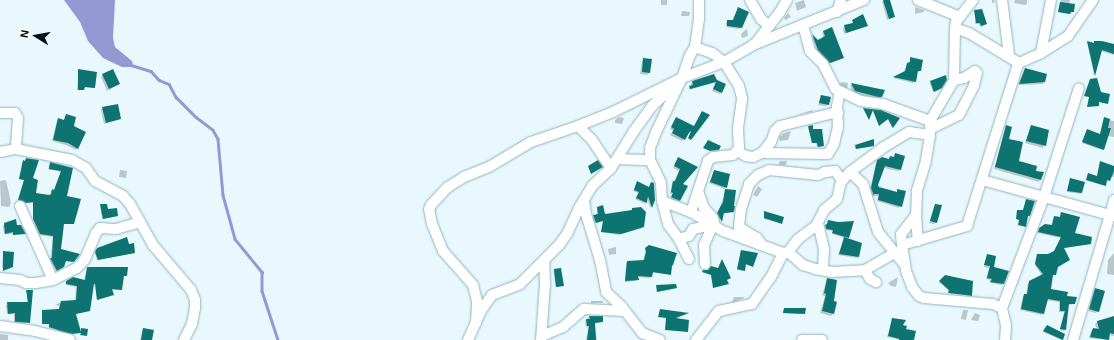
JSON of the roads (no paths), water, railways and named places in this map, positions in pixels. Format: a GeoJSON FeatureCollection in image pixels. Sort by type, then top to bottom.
{"type":"FeatureCollection","features":[{"type":"Feature","properties":{"kind":"street"},"geometry":{"type":"LineString","coordinates":[[689,259],[679,239],[668,224],[662,201],[662,183],[650,160],[650,148],[682,78],[690,55],[695,47],[699,24],[700,0]]}},
{"type":"Feature","properties":{"kind":"street"},"geometry":{"type":"LineString","coordinates":[[750,0],[762,19],[769,26]]}},
{"type":"Feature","properties":{"kind":"street"},"geometry":{"type":"LineString","coordinates":[[754,45],[780,12],[787,0]]}},
{"type":"Feature","properties":{"kind":"street"},"geometry":{"type":"LineString","coordinates":[[837,12],[841,0]]}},
{"type":"Feature","properties":{"kind":"street"},"geometry":{"type":"LineString","coordinates":[[476,323],[477,301],[473,285],[449,260],[437,240],[430,213],[431,205],[448,187],[464,177],[489,167],[531,142],[613,112],[682,78],[724,62],[754,45],[864,0]]}},
{"type":"Feature","properties":{"kind":"street"},"geometry":{"type":"LineString","coordinates":[[918,0],[960,17]]}},
{"type":"Feature","properties":{"kind":"street"},"geometry":{"type":"LineString","coordinates":[[918,241],[916,215],[917,190],[926,162],[930,128],[954,80],[955,28],[960,17],[973,0]]}},
{"type":"Feature","properties":{"kind":"street"},"geometry":{"type":"LineString","coordinates":[[1002,0],[1009,55]]}},
{"type":"Feature","properties":{"kind":"street"},"geometry":{"type":"LineString","coordinates":[[1041,53],[1051,0]]}},
{"type":"Feature","properties":{"kind":"street"},"geometry":{"type":"LineString","coordinates":[[780,263],[803,265],[832,272],[865,270],[898,249],[918,241],[967,226],[1019,63],[1041,53],[1068,36],[1093,0]]}},
{"type":"Feature","properties":{"kind":"street"},"geometry":{"type":"LineString","coordinates":[[803,25],[810,51],[823,64],[836,89],[861,101],[883,104],[930,128]]}},
{"type":"Feature","properties":{"kind":"street"},"geometry":{"type":"LineString","coordinates":[[955,28],[969,33],[1009,55],[1019,63]]}},
{"type":"Feature","properties":{"kind":"street"},"geometry":{"type":"LineString","coordinates":[[692,212],[702,175],[710,158],[728,156],[737,151],[740,143],[738,128],[742,98],[739,86],[724,62],[712,53],[695,47]]}},
{"type":"Feature","properties":{"kind":"street"},"geometry":{"type":"LineString","coordinates":[[696,340],[719,311],[752,304],[780,263],[785,253],[798,239],[811,231],[818,223],[824,210],[837,199],[842,180],[850,172],[884,147],[909,132],[930,128],[959,115],[974,85],[976,73],[975,71],[964,78],[954,80]]}},
{"type":"Feature","properties":{"kind":"street"},"geometry":{"type":"LineString","coordinates":[[468,340],[486,301],[492,295],[506,288],[516,286],[544,260],[567,234],[592,186],[611,168],[634,131],[652,106],[682,78]]}},
{"type":"Feature","properties":{"kind":"street"},"geometry":{"type":"LineString","coordinates":[[1005,340],[1006,326],[1002,308],[1044,197],[1080,88]]}},
{"type":"Feature","properties":{"kind":"street"},"geometry":{"type":"LineString","coordinates":[[737,151],[746,156],[753,157],[762,153],[828,154],[835,138],[838,112],[837,97],[840,91]]}},
{"type":"Feature","properties":{"kind":"street"},"geometry":{"type":"LineString","coordinates":[[762,153],[771,142],[775,131],[780,126],[838,112]]}},
{"type":"Feature","properties":{"kind":"street"},"geometry":{"type":"LineString","coordinates":[[0,113],[15,114],[18,118],[16,149]]}},
{"type":"Feature","properties":{"kind":"street"},"geometry":{"type":"LineString","coordinates":[[578,126],[592,140],[611,168]]}},
{"type":"Feature","properties":{"kind":"street"},"geometry":{"type":"LineString","coordinates":[[0,152],[16,149],[79,163],[95,181],[123,196],[130,204],[152,245],[191,290],[195,300],[195,308],[192,324],[184,340]]}},
{"type":"Feature","properties":{"kind":"street"},"geometry":{"type":"LineString","coordinates":[[617,159],[650,160]]}},
{"type":"Feature","properties":{"kind":"street"},"geometry":{"type":"LineString","coordinates":[[763,246],[757,238],[739,227],[741,209],[749,184],[758,175],[769,170],[818,175],[825,172],[835,171],[842,180]]}},
{"type":"Feature","properties":{"kind":"street"},"geometry":{"type":"LineString","coordinates":[[850,172],[863,184],[878,232],[898,249],[912,287],[919,296],[924,298],[993,304],[1002,308]]}},
{"type":"Feature","properties":{"kind":"street"},"geometry":{"type":"LineString","coordinates":[[982,180],[1112,216]]}},
{"type":"Feature","properties":{"kind":"street"},"geometry":{"type":"LineString","coordinates":[[698,190],[704,208],[713,218],[714,225],[704,245],[705,264]]}},
{"type":"Feature","properties":{"kind":"street"},"geometry":{"type":"LineString","coordinates":[[584,200],[586,214],[600,260],[606,292],[625,311],[642,333],[660,340]]}},
{"type":"Feature","properties":{"kind":"street"},"geometry":{"type":"LineString","coordinates":[[1073,340],[1112,216],[1114,200]]}},
{"type":"Feature","properties":{"kind":"street"},"geometry":{"type":"LineString","coordinates":[[662,201],[692,212],[723,231],[785,253],[803,265]]}},
{"type":"Feature","properties":{"kind":"street"},"geometry":{"type":"LineString","coordinates":[[20,206],[53,280]]}},
{"type":"Feature","properties":{"kind":"street"},"geometry":{"type":"LineString","coordinates":[[898,249],[901,234],[916,215]]}},
{"type":"Feature","properties":{"kind":"street"},"geometry":{"type":"LineString","coordinates":[[0,278],[36,283],[53,280],[77,268],[85,259],[96,233],[100,228],[116,229],[140,222]]}},
{"type":"Feature","properties":{"kind":"street"},"geometry":{"type":"LineString","coordinates":[[818,223],[824,249],[823,270]]}},
{"type":"Feature","properties":{"kind":"street"},"geometry":{"type":"LineString","coordinates":[[679,239],[689,236],[693,229],[714,225]]}},
{"type":"Feature","properties":{"kind":"street"},"geometry":{"type":"LineString","coordinates":[[541,338],[545,284],[544,260]]}},
{"type":"Feature","properties":{"kind":"street"},"geometry":{"type":"LineString","coordinates":[[865,270],[870,279],[876,282]]}},
{"type":"Feature","properties":{"kind":"street"},"geometry":{"type":"LineString","coordinates":[[541,338],[563,327],[584,308],[625,311]]}},
{"type":"Feature","properties":{"kind":"street"},"geometry":{"type":"LineString","coordinates":[[0,326],[35,331],[70,340]]}},
{"type":"Feature","properties":{"kind":"street"},"geometry":{"type":"LineString","coordinates":[[802,340],[822,340]]}},
{"type":"Feature","properties":{"kind":"water"},"geometry":{"type":"Polygon","coordinates":[[[64,0],[115,0],[113,38],[115,47],[132,61],[134,67],[122,67],[103,58],[88,41],[80,22],[64,0]]]}},
{"type":"Feature","properties":{"kind":"waterway"},"geometry":{"type":"LineString","coordinates":[[131,65],[151,71],[159,80],[169,84],[176,97],[196,117],[213,130],[218,139],[223,195],[235,239],[262,272],[262,291],[278,340]]}}]}
